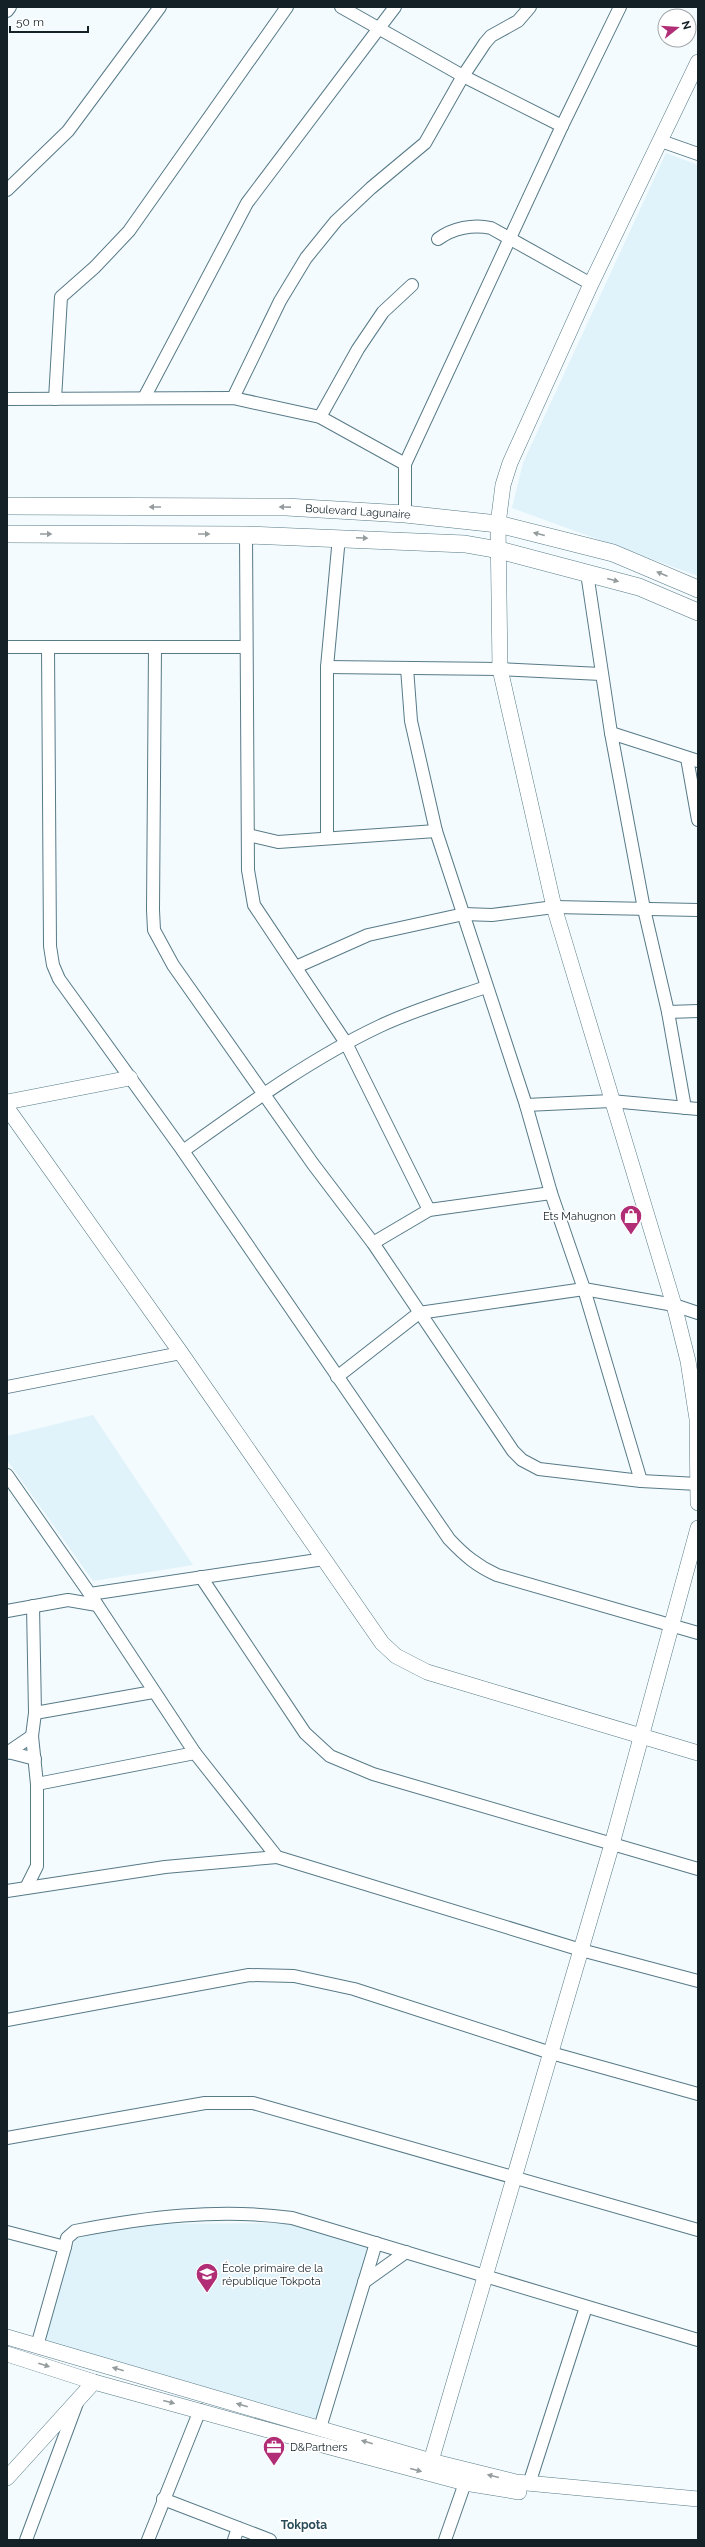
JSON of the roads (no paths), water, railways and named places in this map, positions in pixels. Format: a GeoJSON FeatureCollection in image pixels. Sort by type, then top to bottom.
{"type":"FeatureCollection","features":[{"type":"Feature","properties":{"kind":"main road","name":"Boulevard Lagunaire"},"geometry":{"type":"LineString","coordinates":[[7,506],[286,507],[405,514],[498,524],[613,553],[698,589]]}},
{"type":"Feature","properties":{"kind":"main road"},"geometry":{"type":"LineString","coordinates":[[7,534],[339,537],[465,544],[499,550],[639,587],[698,612]]}},
{"type":"Feature","properties":{"kind":"street"},"geometry":{"type":"LineString","coordinates":[[7,11],[10,7]]}},
{"type":"Feature","properties":{"kind":"street"},"geometry":{"type":"LineString","coordinates":[[7,190],[68,131],[160,7]]}},
{"type":"Feature","properties":{"kind":"street"},"geometry":{"type":"LineString","coordinates":[[55,399],[61,297],[96,267],[129,231],[287,7]]}},
{"type":"Feature","properties":{"kind":"street"},"geometry":{"type":"LineString","coordinates":[[341,7],[378,30],[463,76],[562,126]]}},
{"type":"Feature","properties":{"kind":"street"},"geometry":{"type":"LineString","coordinates":[[144,398],[247,203],[395,7]]}},
{"type":"Feature","properties":{"kind":"street"},"geometry":{"type":"LineString","coordinates":[[233,398],[280,301],[306,258],[336,221],[425,143],[463,76],[491,36],[510,28],[530,7]]}},
{"type":"Feature","properties":{"kind":"street"},"geometry":{"type":"LineString","coordinates":[[405,514],[405,464],[562,126],[620,7]]}},
{"type":"Feature","properties":{"kind":"street"},"geometry":{"type":"LineString","coordinates":[[698,62],[591,284],[510,463],[503,485],[498,524],[500,669],[554,907],[611,1101],[674,1305],[688,1361],[697,1420],[698,1503]]}},
{"type":"Feature","properties":{"kind":"street"},"geometry":{"type":"LineString","coordinates":[[661,141],[698,154]]}},
{"type":"Feature","properties":{"kind":"street"},"geometry":{"type":"LineString","coordinates":[[438,239],[454,231],[479,226],[491,228],[591,284]]}},
{"type":"Feature","properties":{"kind":"street"},"geometry":{"type":"LineString","coordinates":[[320,417],[358,349],[383,312],[412,285]]}},
{"type":"Feature","properties":{"kind":"street"},"geometry":{"type":"LineString","coordinates":[[7,399],[233,398],[320,417],[405,464]]}},
{"type":"Feature","properties":{"kind":"street"},"geometry":{"type":"LineString","coordinates":[[246,535],[248,877],[254,905],[346,1043],[429,1210]]}},
{"type":"Feature","properties":{"kind":"street"},"geometry":{"type":"LineString","coordinates":[[327,837],[327,667],[339,537]]}},
{"type":"Feature","properties":{"kind":"street"},"geometry":{"type":"LineString","coordinates":[[587,573],[611,733],[644,909],[668,1012],[685,1108]]}},
{"type":"Feature","properties":{"kind":"street"},"geometry":{"type":"LineString","coordinates":[[7,646],[246,648]]}},
{"type":"Feature","properties":{"kind":"street"},"geometry":{"type":"LineString","coordinates":[[48,647],[50,946],[53,965],[59,979],[183,1151],[449,1539],[479,1567],[516,1581],[698,1633]]}},
{"type":"Feature","properties":{"kind":"street"},"geometry":{"type":"LineString","coordinates":[[155,647],[154,930],[173,966],[313,1164],[373,1243],[513,1451],[522,1460],[538,1469],[641,1481],[698,1484]]}},
{"type":"Feature","properties":{"kind":"street"},"geometry":{"type":"LineString","coordinates":[[327,667],[500,669],[601,674]]}},
{"type":"Feature","properties":{"kind":"street"},"geometry":{"type":"LineString","coordinates":[[407,668],[411,720],[436,831],[526,1105],[551,1193],[584,1289],[641,1481]]}},
{"type":"Feature","properties":{"kind":"street"},"geometry":{"type":"LineString","coordinates":[[611,733],[692,759],[698,820]]}},
{"type":"Feature","properties":{"kind":"street"},"geometry":{"type":"LineString","coordinates":[[248,835],[278,842],[327,837],[436,831]]}},
{"type":"Feature","properties":{"kind":"street"},"geometry":{"type":"LineString","coordinates":[[296,967],[368,935],[464,914],[492,915],[554,907],[698,910]]}},
{"type":"Feature","properties":{"kind":"street"},"geometry":{"type":"LineString","coordinates":[[183,1151],[264,1094],[346,1043],[381,1025],[486,987]]}},
{"type":"Feature","properties":{"kind":"street"},"geometry":{"type":"LineString","coordinates":[[668,1012],[698,1011]]}},
{"type":"Feature","properties":{"kind":"street"},"geometry":{"type":"LineString","coordinates":[[7,1102],[130,1078]]}},
{"type":"Feature","properties":{"kind":"street"},"geometry":{"type":"LineString","coordinates":[[526,1105],[611,1101],[698,1109]]}},
{"type":"Feature","properties":{"kind":"street"},"geometry":{"type":"LineString","coordinates":[[7,1108],[181,1352],[382,1643],[396,1656],[427,1672],[640,1737],[698,1753]]}},
{"type":"Feature","properties":{"kind":"street"},"geometry":{"type":"LineString","coordinates":[[373,1243],[429,1210],[551,1193]]}},
{"type":"Feature","properties":{"kind":"street"},"geometry":{"type":"LineString","coordinates":[[337,1377],[419,1313],[584,1289],[674,1305],[698,1313]]}},
{"type":"Feature","properties":{"kind":"street"},"geometry":{"type":"LineString","coordinates":[[7,1387],[181,1352]]}},
{"type":"Feature","properties":{"kind":"street"},"geometry":{"type":"LineString","coordinates":[[7,1475],[90,1594],[153,1692],[195,1753],[277,1857]]}},
{"type":"Feature","properties":{"kind":"street"},"geometry":{"type":"LineString","coordinates":[[431,2461],[516,2178],[612,1844],[698,1528]]}},
{"type":"Feature","properties":{"kind":"street"},"geometry":{"type":"LineString","coordinates":[[90,1594],[324,1559]]}},
{"type":"Feature","properties":{"kind":"street"},"geometry":{"type":"LineString","coordinates":[[200,1577],[294,1720],[330,1756],[373,1774],[698,1869]]}},
{"type":"Feature","properties":{"kind":"street"},"geometry":{"type":"LineString","coordinates":[[68,1600],[81,1581]]}},
{"type":"Feature","properties":{"kind":"street"},"geometry":{"type":"LineString","coordinates":[[7,1610],[68,1600],[97,1605]]}},
{"type":"Feature","properties":{"kind":"street"},"geometry":{"type":"LineString","coordinates":[[26,1888],[37,1866],[37,1784],[32,1736],[35,1713],[34,1606]]}},
{"type":"Feature","properties":{"kind":"street"},"geometry":{"type":"LineString","coordinates":[[35,1713],[153,1692]]}},
{"type":"Feature","properties":{"kind":"street"},"geometry":{"type":"LineString","coordinates":[[7,1752],[32,1736]]}},
{"type":"Feature","properties":{"kind":"street"},"geometry":{"type":"LineString","coordinates":[[7,1752],[34,1759]]}},
{"type":"Feature","properties":{"kind":"street"},"geometry":{"type":"LineString","coordinates":[[37,1784],[195,1753]]}},
{"type":"Feature","properties":{"kind":"street"},"geometry":{"type":"LineString","coordinates":[[7,1891],[164,1867],[277,1857],[581,1950],[698,1981]]}},
{"type":"Feature","properties":{"kind":"street"},"geometry":{"type":"LineString","coordinates":[[37,1866],[52,1883]]}},
{"type":"Feature","properties":{"kind":"street"},"geometry":{"type":"LineString","coordinates":[[7,2020],[249,1976],[294,1976],[354,1990],[551,2053],[698,2094]]}},
{"type":"Feature","properties":{"kind":"street"},"geometry":{"type":"LineString","coordinates":[[7,2138],[205,2103],[253,2103],[698,2230]]}},
{"type":"Feature","properties":{"kind":"street"},"geometry":{"type":"LineString","coordinates":[[37,2346],[67,2238],[75,2231],[130,2220],[164,2217],[247,2214],[292,2218],[406,2252],[486,2278],[698,2340]]}},
{"type":"Feature","properties":{"kind":"street"},"geometry":{"type":"LineString","coordinates":[[7,2232],[65,2247]]}},
{"type":"Feature","properties":{"kind":"street"},"geometry":{"type":"LineString","coordinates":[[320,2428],[376,2243]]}},
{"type":"Feature","properties":{"kind":"street"},"geometry":{"type":"LineString","coordinates":[[364,2282],[406,2252]]}},
{"type":"Feature","properties":{"kind":"street"},"geometry":{"type":"LineString","coordinates":[[529,2484],[586,2307]]}},
{"type":"Feature","properties":{"kind":"street"},"geometry":{"type":"LineString","coordinates":[[7,2337],[431,2461],[529,2484],[698,2499]]}},
{"type":"Feature","properties":{"kind":"street"},"geometry":{"type":"LineString","coordinates":[[7,2354],[94,2382],[465,2483],[527,2494],[698,2510]]}},
{"type":"Feature","properties":{"kind":"street"},"geometry":{"type":"LineString","coordinates":[[7,2478],[94,2382]]}},
{"type":"Feature","properties":{"kind":"street"},"geometry":{"type":"LineString","coordinates":[[26,2540],[79,2398]]}},
{"type":"Feature","properties":{"kind":"street"},"geometry":{"type":"LineString","coordinates":[[148,2540],[163,2499],[200,2410]]}},
{"type":"Feature","properties":{"kind":"street"},"geometry":{"type":"LineString","coordinates":[[445,2540],[465,2483]]}},
{"type":"Feature","properties":{"kind":"street"},"geometry":{"type":"LineString","coordinates":[[163,2499],[270,2540]]}},
{"type":"Feature","properties":{"kind":"street"},"geometry":{"type":"LineString","coordinates":[[234,2540],[238,2528]]}},
{"type":"Feature","properties":{"kind":"place","name":"Ets Mahugnon"},"geometry":{"type":"Point","coordinates":[631,1236]}},
{"type":"Feature","properties":{"kind":"place","name":"École primaire de la république Tokpota"},"geometry":{"type":"Point","coordinates":[207,2294]}},
{"type":"Feature","properties":{"kind":"place","name":"D&Partners"},"geometry":{"type":"Point","coordinates":[274,2466]}},
{"type":"Feature","properties":{"kind":"district","name":"Tokpota"},"geometry":{"type":"Point","coordinates":[304,2525]}}]}
